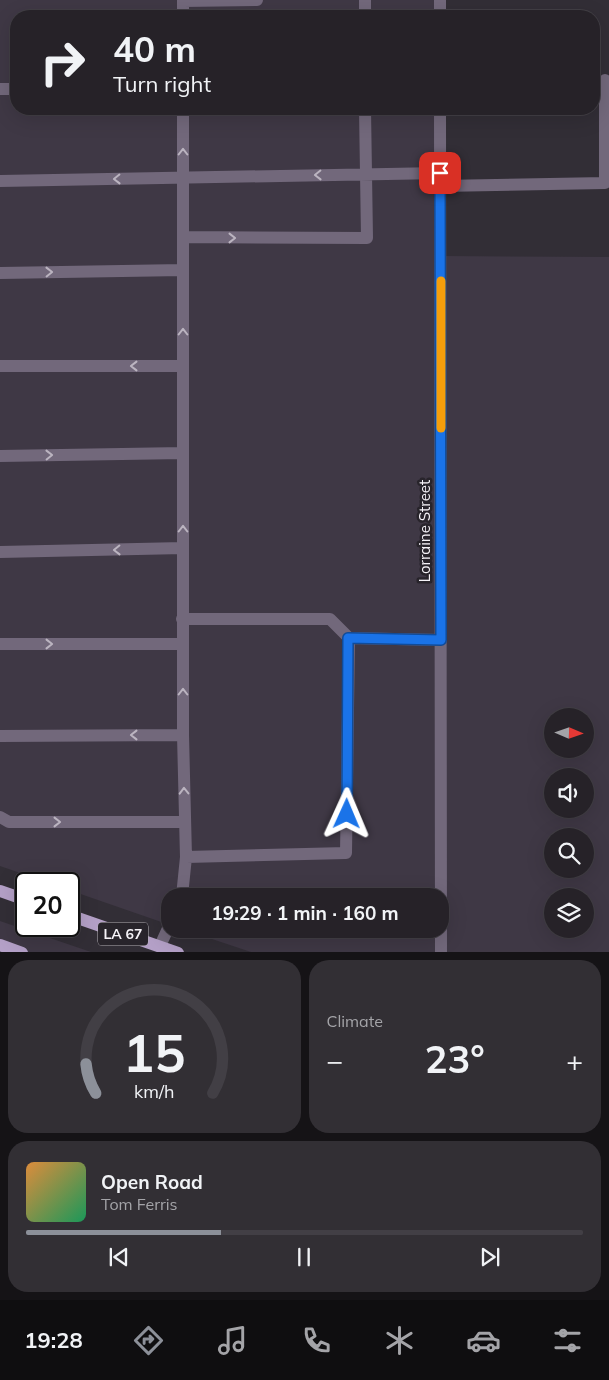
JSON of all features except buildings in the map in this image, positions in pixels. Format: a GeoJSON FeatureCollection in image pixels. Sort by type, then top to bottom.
{"type":"FeatureCollection","features":[{"type":"Feature","properties":{"kind":"main road"},"geometry":{"type":"LineString","coordinates":[[0,891],[15,896]]}},
{"type":"Feature","properties":{"kind":"main road","name":"LA 67"},"geometry":{"type":"LineString","coordinates":[[80,919],[178,952]]}},
{"type":"Feature","properties":{"kind":"main road"},"geometry":{"type":"LineString","coordinates":[[0,945],[22,952]]}},
{"type":"Feature","properties":{"kind":"street"},"geometry":{"type":"LineString","coordinates":[[183,1],[257,0]]}},
{"type":"Feature","properties":{"kind":"street"},"geometry":{"type":"LineString","coordinates":[[0,181],[366,174],[440,180],[605,183],[605,80]]}},
{"type":"Feature","properties":{"kind":"street"},"geometry":{"type":"LineString","coordinates":[[183,115],[182,735],[186,857],[183,888]]}},
{"type":"Feature","properties":{"kind":"street"},"geometry":{"type":"LineString","coordinates":[[183,237],[367,238],[366,115]]}},
{"type":"Feature","properties":{"kind":"street","name":"Lorraine Street"},"geometry":{"type":"LineString","coordinates":[[440,115],[441,952]]}},
{"type":"Feature","properties":{"kind":"street"},"geometry":{"type":"LineString","coordinates":[[0,273],[183,270]]}},
{"type":"Feature","properties":{"kind":"street"},"geometry":{"type":"LineString","coordinates":[[0,366],[183,366]]}},
{"type":"Feature","properties":{"kind":"street"},"geometry":{"type":"LineString","coordinates":[[0,456],[183,453]]}},
{"type":"Feature","properties":{"kind":"street"},"geometry":{"type":"LineString","coordinates":[[0,552],[183,548]]}},
{"type":"Feature","properties":{"kind":"street"},"geometry":{"type":"LineString","coordinates":[[182,619],[330,619],[348,638],[346,853],[186,857]]}},
{"type":"Feature","properties":{"kind":"street"},"geometry":{"type":"LineString","coordinates":[[348,638],[441,640]]}},
{"type":"Feature","properties":{"kind":"street"},"geometry":{"type":"LineString","coordinates":[[0,644],[183,644]]}},
{"type":"Feature","properties":{"kind":"street"},"geometry":{"type":"LineString","coordinates":[[0,736],[182,735]]}},
{"type":"Feature","properties":{"kind":"street"},"geometry":{"type":"LineString","coordinates":[[3,823],[184,822]]}},
{"type":"Feature","properties":{"kind":"street"},"geometry":{"type":"LineString","coordinates":[[160,946],[164,938]]}},
{"type":"Feature","properties":{"kind":"shaded area"},"geometry":{"type":"Polygon","coordinates":[[[0,0],[440,0],[440,10],[10,10],[10,115],[440,115],[441,256],[609,257],[609,952],[251,952],[209,938],[449,938],[449,888],[161,888],[161,922],[80,894],[80,872],[17,872],[0,866],[0,0]]]}},
{"type":"Feature","properties":{"kind":"shaded area"},"geometry":{"type":"Polygon","coordinates":[[[0,921],[15,926],[15,937],[47,937],[91,952],[0,952],[0,921]]]}},
{"type":"Feature","properties":{"kind":"slow traffic"},"geometry":{"type":"LineString","coordinates":[[441,281],[441,428]]}},
{"type":"Feature","properties":{"kind":"route"},"geometry":{"type":"LineString","coordinates":[[347,814],[348,638],[441,640],[440,173]]}}]}
